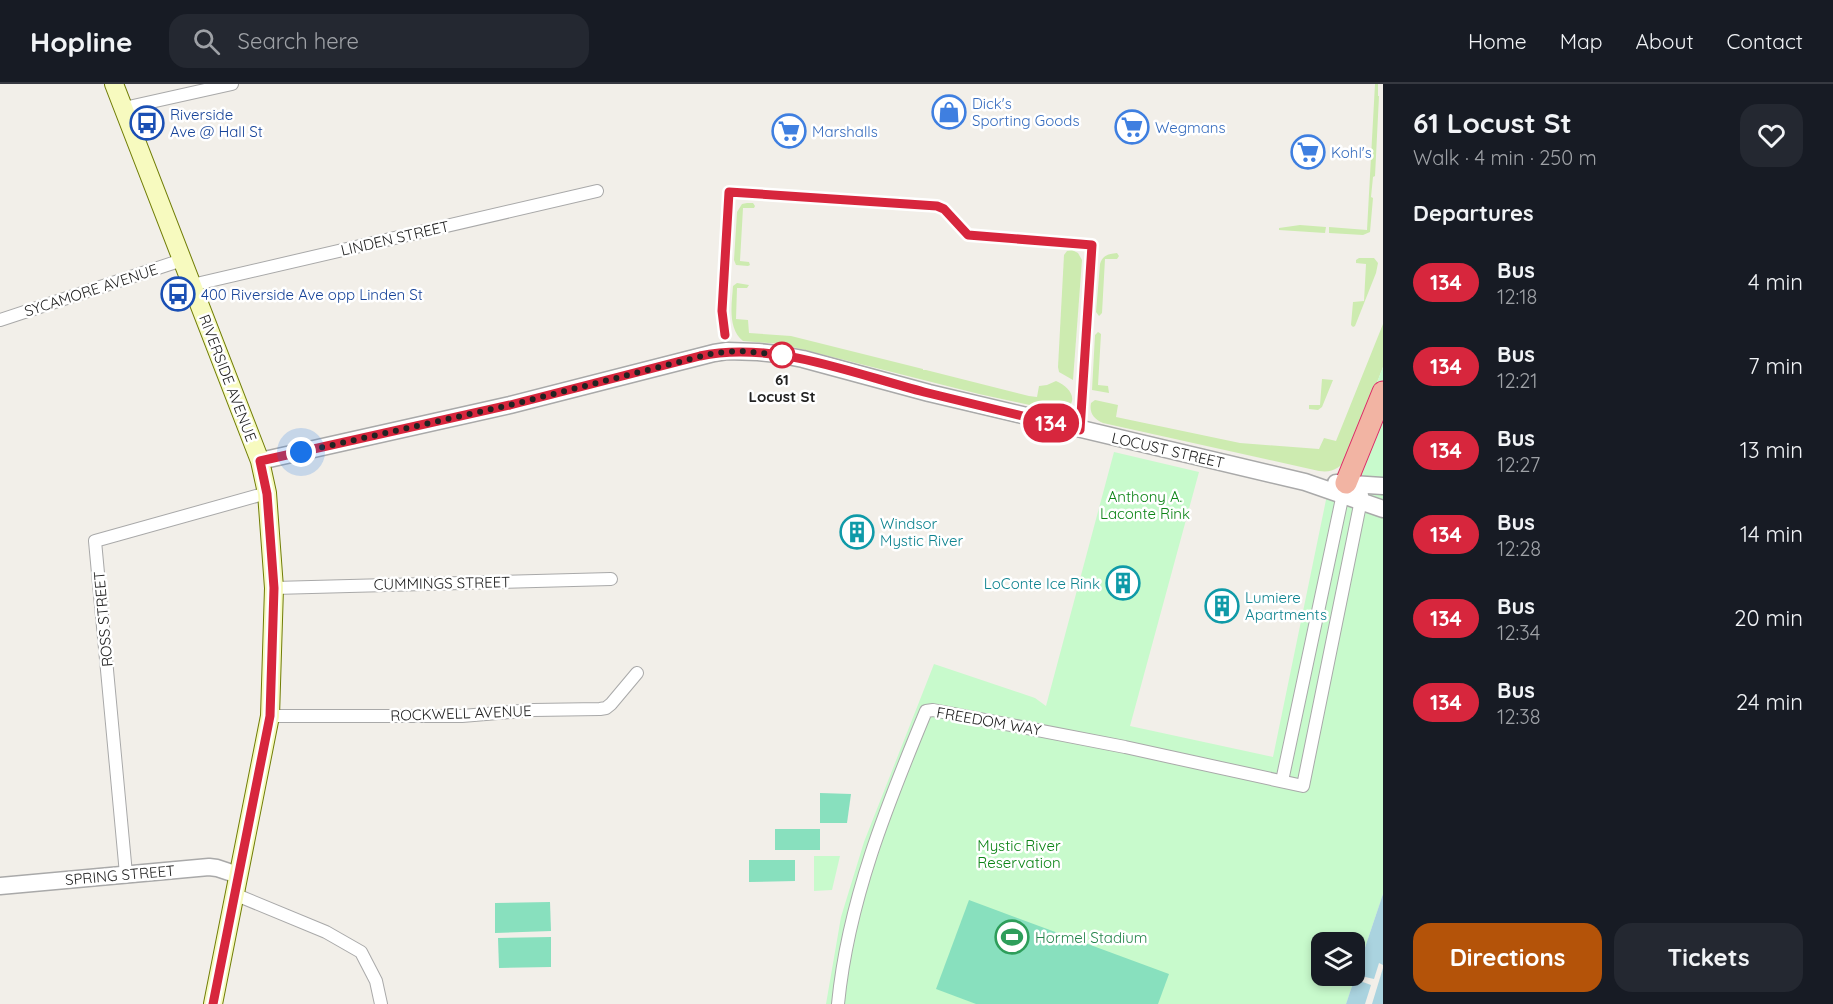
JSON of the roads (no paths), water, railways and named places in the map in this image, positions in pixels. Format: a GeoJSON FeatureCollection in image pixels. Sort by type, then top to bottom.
{"type":"FeatureCollection","features":[{"type":"Feature","properties":{"kind":"highway"},"geometry":{"type":"LineString","coordinates":[[1351,488],[1383,392]]}},
{"type":"Feature","properties":{"kind":"main road","name":"RIVERSIDE AVENUE"},"geometry":{"type":"LineString","coordinates":[[114,84],[260,461],[267,494],[274,588],[270,716],[213,1004]]}},
{"type":"Feature","properties":{"kind":"street"},"geometry":{"type":"LineString","coordinates":[[124,108],[232,84]]}},
{"type":"Feature","properties":{"kind":"street","name":"LINDEN STREET"},"geometry":{"type":"LineString","coordinates":[[192,285],[597,191]]}},
{"type":"Feature","properties":{"kind":"street","name":"SYCAMORE AVENUE"},"geometry":{"type":"LineString","coordinates":[[0,320],[182,260]]}},
{"type":"Feature","properties":{"kind":"street","name":"LOCUST STREET"},"geometry":{"type":"LineString","coordinates":[[260,461],[510,405],[727,351],[777,354],[803,359],[929,393],[1305,482],[1351,488],[1383,486]]}},
{"type":"Feature","properties":{"kind":"street"},"geometry":{"type":"LineString","coordinates":[[1282,782],[1351,488]]}},
{"type":"Feature","properties":{"kind":"street","name":"LOCUST STREET"},"geometry":{"type":"LineString","coordinates":[[1351,488],[1360,502],[1383,509]]}},
{"type":"Feature","properties":{"kind":"street","name":"ROSS STREET"},"geometry":{"type":"LineString","coordinates":[[126,874],[95,541],[267,494]]}},
{"type":"Feature","properties":{"kind":"street","name":"FREEDOM WAY"},"geometry":{"type":"LineString","coordinates":[[838,1004],[844,956],[867,862],[926,711],[933,710],[1125,747],[1303,786],[1360,502]]}},
{"type":"Feature","properties":{"kind":"street","name":"CUMMINGS STREET"},"geometry":{"type":"LineString","coordinates":[[274,588],[611,579]]}},
{"type":"Feature","properties":{"kind":"street","name":"ROCKWELL AVENUE"},"geometry":{"type":"LineString","coordinates":[[270,716],[462,716],[533,710],[600,709],[611,704],[637,673]]}},
{"type":"Feature","properties":{"kind":"street","name":"SPRING STREET"},"geometry":{"type":"LineString","coordinates":[[0,886],[209,867],[238,875]]}},
{"type":"Feature","properties":{"kind":"street"},"geometry":{"type":"LineString","coordinates":[[234,894],[326,932],[361,952],[376,981],[381,1004]]}},
{"type":"Feature","properties":{"kind":"water"},"geometry":{"type":"Polygon","coordinates":[[[1383,894],[1383,1004],[1346,1004],[1352,986],[1365,986],[1365,948],[1383,894]]]}},
{"type":"Feature","properties":{"kind":"place","name":"Dick's Sporting Goods"},"geometry":{"type":"Point","coordinates":[949,112]}},
{"type":"Feature","properties":{"kind":"place","name":"Riverside Ave @ Hall St"},"geometry":{"type":"Point","coordinates":[147,123]}},
{"type":"Feature","properties":{"kind":"place","name":"Wegmans"},"geometry":{"type":"Point","coordinates":[1132,127]}},
{"type":"Feature","properties":{"kind":"place","name":"Marshalls"},"geometry":{"type":"Point","coordinates":[789,131]}},
{"type":"Feature","properties":{"kind":"place","name":"Kohl's"},"geometry":{"type":"Point","coordinates":[1308,152]}},
{"type":"Feature","properties":{"kind":"place","name":"400 Riverside Ave opp Linden St"},"geometry":{"type":"Point","coordinates":[178,294]}},
{"type":"Feature","properties":{"kind":"place","name":"61 Locust St"},"geometry":{"type":"Point","coordinates":[782,355]}},
{"type":"Feature","properties":{"kind":"place","name":"Windsor Mystic River"},"geometry":{"type":"Point","coordinates":[857,532]}},
{"type":"Feature","properties":{"kind":"place","name":"LoConte Ice Rink"},"geometry":{"type":"Point","coordinates":[1123,583]}},
{"type":"Feature","properties":{"kind":"place","name":"Lumiere Apartments"},"geometry":{"type":"Point","coordinates":[1222,606]}},
{"type":"Feature","properties":{"kind":"place","name":"Hormel Stadium"},"geometry":{"type":"Point","coordinates":[1012,937]}},
{"type":"Feature","properties":{"kind":"park label","name":"Anthony A. Laconte Rink"},"geometry":{"type":"Point","coordinates":[1145,504]}},
{"type":"Feature","properties":{"kind":"park label","name":"Mystic River Reservation"},"geometry":{"type":"Point","coordinates":[1019,854]}}]}
